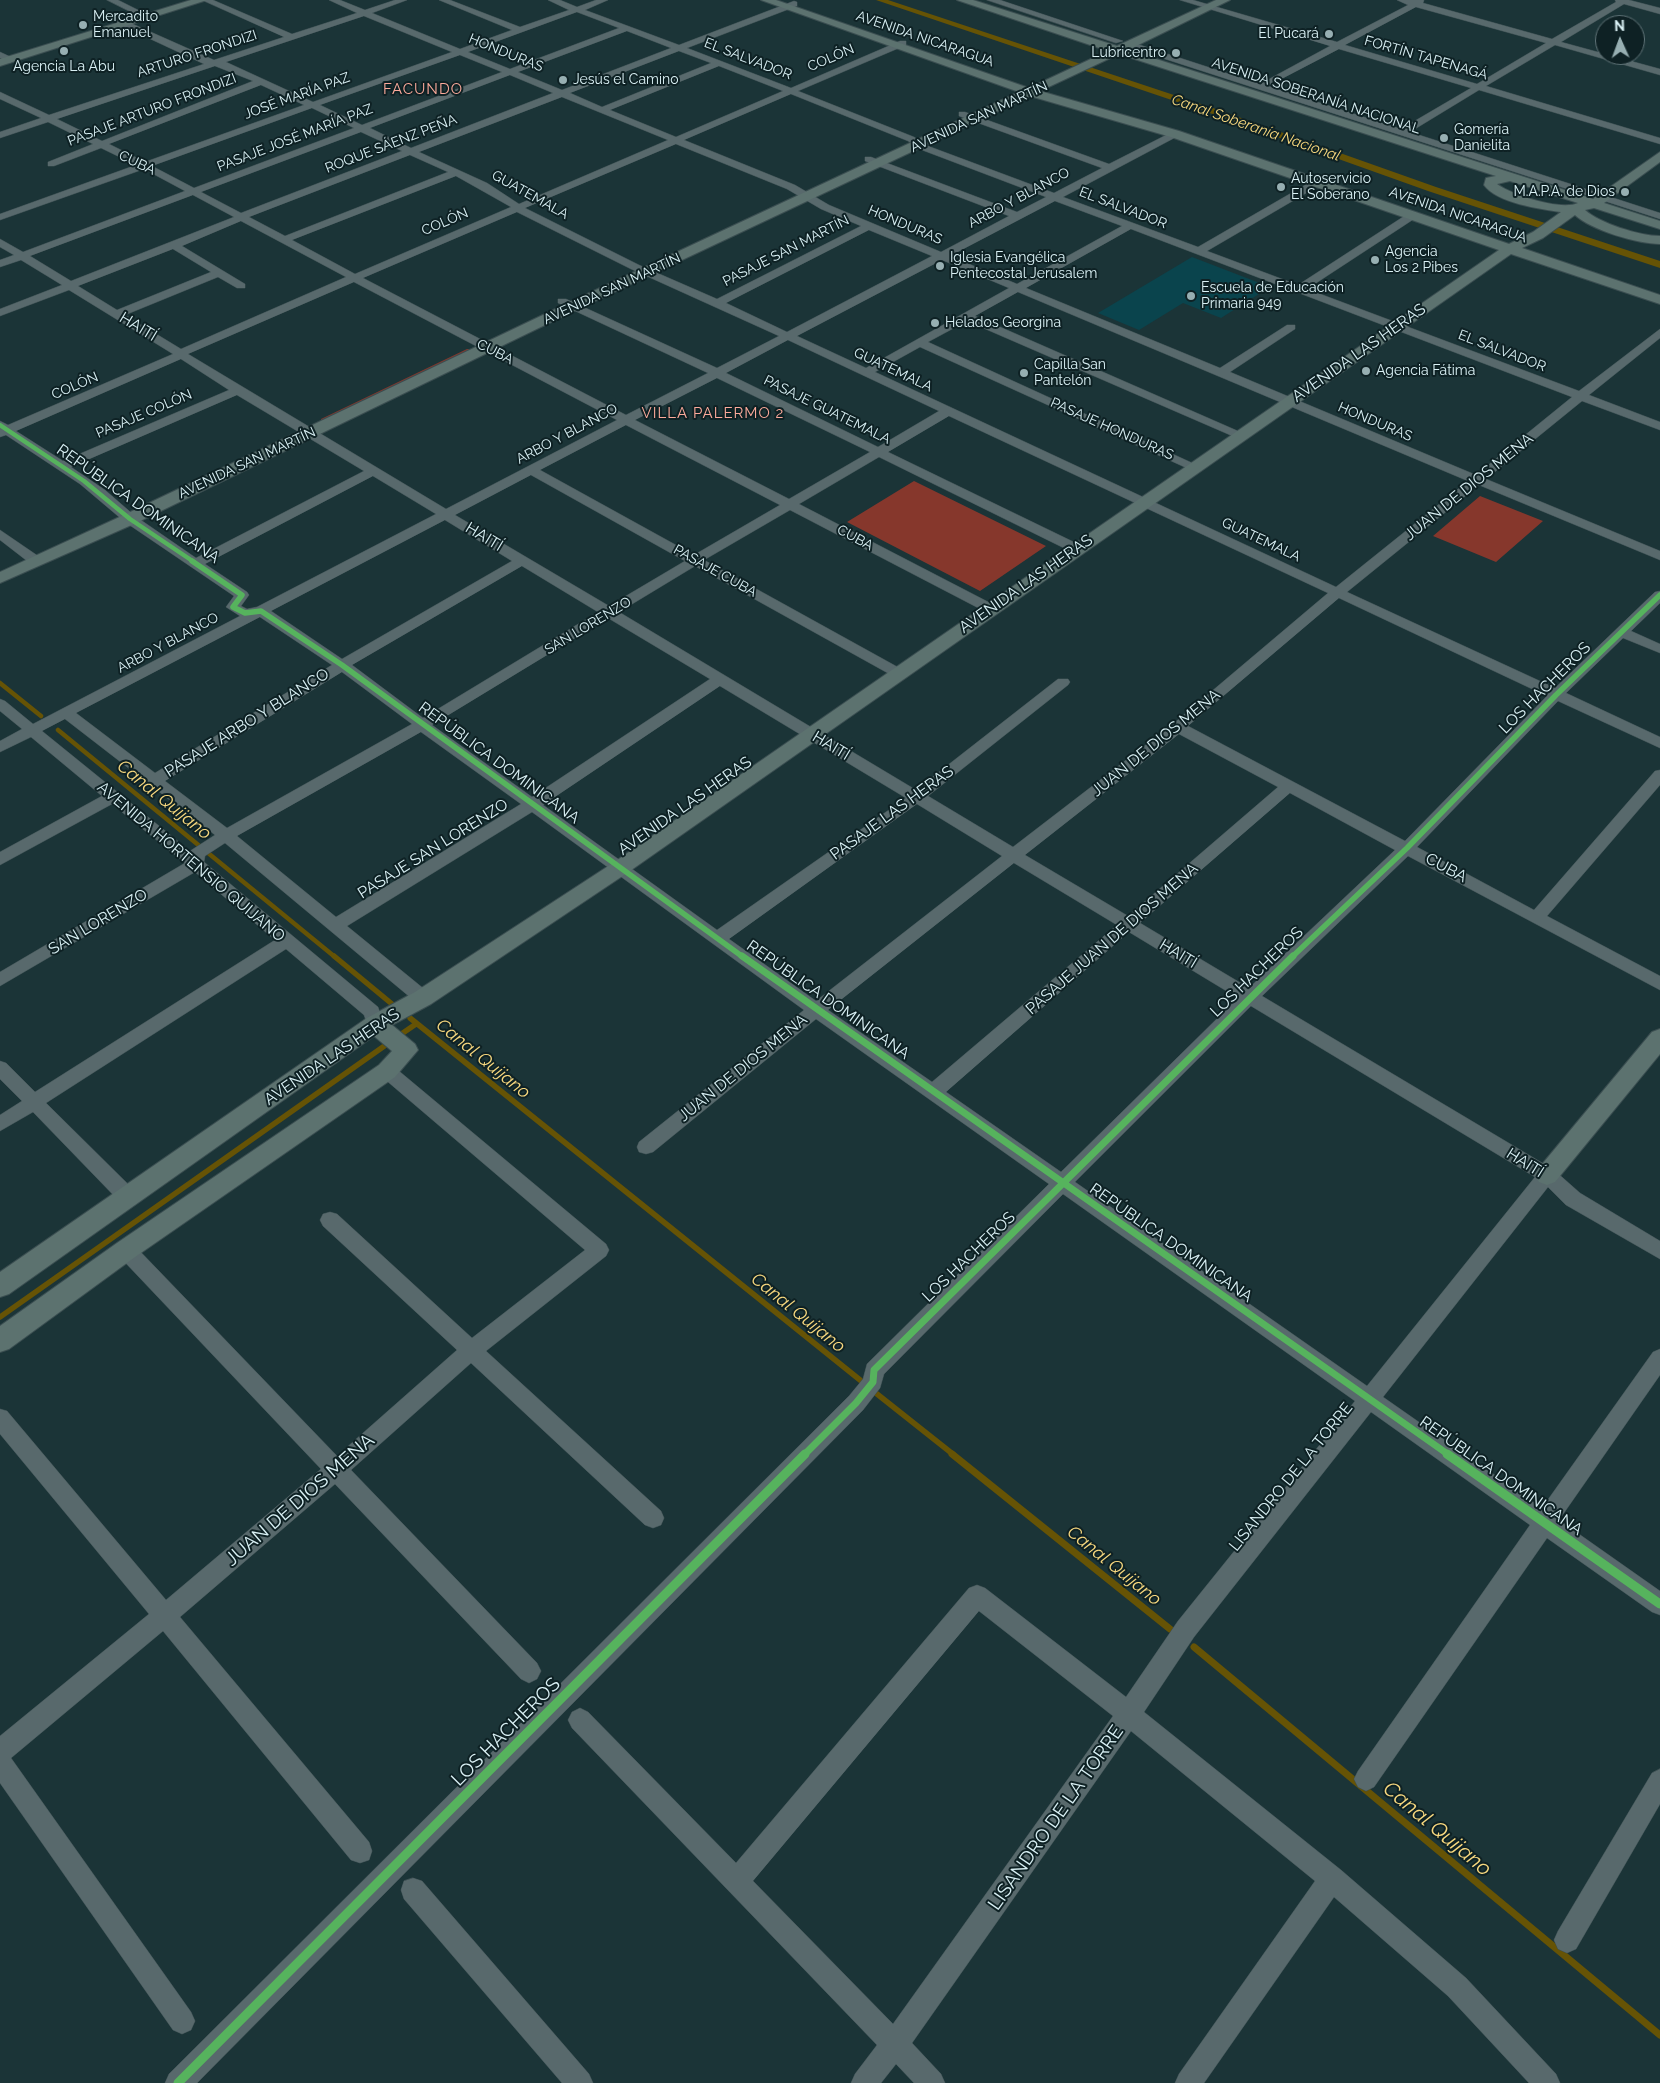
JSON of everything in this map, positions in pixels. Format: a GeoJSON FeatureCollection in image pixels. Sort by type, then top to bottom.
{"type":"FeatureCollection","features":[{"type":"Feature","properties":{"kind":"main road"},"geometry":{"type":"LineString","coordinates":[[144,15],[183,0]]}},
{"type":"Feature","properties":{"kind":"main road"},"geometry":{"type":"LineString","coordinates":[[2,58],[144,15],[202,0]]}},
{"type":"Feature","properties":{"kind":"main road","name":"AVENIDA NICARAGUA"},"geometry":{"type":"LineString","coordinates":[[766,0],[787,4],[1032,89],[1175,134],[1660,300]]}},
{"type":"Feature","properties":{"kind":"main road","name":"AVENIDA SOBERANÍA NACIONAL"},"geometry":{"type":"LineString","coordinates":[[962,0],[1120,46],[1295,107],[1584,203],[1660,225]]}},
{"type":"Feature","properties":{"kind":"main road","name":"AVENIDA SAN MARTÍN"},"geometry":{"type":"LineString","coordinates":[[0,578],[30,557],[125,514],[967,116],[1076,72],[1098,61],[1120,46],[1206,4],[1225,0]]}},
{"type":"Feature","properties":{"kind":"main road"},"geometry":{"type":"LineString","coordinates":[[1295,107],[1385,128]]}},
{"type":"Feature","properties":{"kind":"main road","name":"AVENIDA LAS HERAS"},"geometry":{"type":"LineString","coordinates":[[1584,203],[1660,143]]}},
{"type":"Feature","properties":{"kind":"main road","name":"AVENIDA LAS HERAS"},"geometry":{"type":"LineString","coordinates":[[0,1286],[375,1024],[423,998],[620,868],[1509,249],[1538,235],[1584,203],[1660,156]]}},
{"type":"Feature","properties":{"kind":"main road"},"geometry":{"type":"LineString","coordinates":[[1510,177],[1491,181],[1490,185],[1503,193],[1547,207],[1584,203],[1588,220],[1648,240],[1660,240]]}},
{"type":"Feature","properties":{"kind":"main road","name":"AVENIDA SAN MARTÍN"},"geometry":{"type":"LineString","coordinates":[[0,564],[30,557]]}},
{"type":"Feature","properties":{"kind":"main road"},"geometry":{"type":"LineString","coordinates":[[0,1340],[126,1250],[388,1071],[407,1050],[375,1024]]}},
{"type":"Feature","properties":{"kind":"main road","name":"LISANDRO DE LA TORRE"},"geometry":{"type":"LineString","coordinates":[[1547,1175],[1660,1038]]}},
{"type":"Feature","properties":{"kind":"street"},"geometry":{"type":"LineString","coordinates":[[111,0],[144,15]]}},
{"type":"Feature","properties":{"kind":"street"},"geometry":{"type":"LineString","coordinates":[[206,0],[291,37]]}},
{"type":"Feature","properties":{"kind":"street","name":"HONDURAS"},"geometry":{"type":"LineString","coordinates":[[333,0],[604,109],[803,194],[869,226],[1660,556]]}},
{"type":"Feature","properties":{"kind":"street","name":"ARTURO FRONDIZI"},"geometry":{"type":"LineString","coordinates":[[0,134],[403,0]]}},
{"type":"Feature","properties":{"kind":"street"},"geometry":{"type":"LineString","coordinates":[[442,0],[519,30]]}},
{"type":"Feature","properties":{"kind":"street","name":"EL SALVADOR"},"geometry":{"type":"LineString","coordinates":[[552,0],[792,90],[798,96],[1129,226],[1660,426]]}},
{"type":"Feature","properties":{"kind":"street","name":"JOSÉ MARÍA PAZ"},"geometry":{"type":"LineString","coordinates":[[0,217],[604,0]]}},
{"type":"Feature","properties":{"kind":"street","name":"FORTÍN TAPENAGÁ"},"geometry":{"type":"LineString","coordinates":[[1184,0],[1206,4],[1337,46],[1660,143]]}},
{"type":"Feature","properties":{"kind":"street"},"geometry":{"type":"LineString","coordinates":[[1401,0],[1419,2],[1660,72]]}},
{"type":"Feature","properties":{"kind":"street"},"geometry":{"type":"LineString","coordinates":[[1401,133],[1622,0],[1660,11]]}},
{"type":"Feature","properties":{"kind":"street","name":"AVENIDA SOBERANÍA NACIONAL"},"geometry":{"type":"LineString","coordinates":[[997,1],[1120,46],[1260,87],[1401,133],[1584,203],[1660,216]]}},
{"type":"Feature","properties":{"kind":"street"},"geometry":{"type":"LineString","coordinates":[[1260,87],[1419,2]]}},
{"type":"Feature","properties":{"kind":"street","name":"ROQUE SÁENZ PEÑA"},"geometry":{"type":"LineString","coordinates":[[0,314],[174,246],[235,221],[240,217],[787,4]]}},
{"type":"Feature","properties":{"kind":"street","name":"GUATEMALA"},"geometry":{"type":"LineString","coordinates":[[121,22],[207,62],[222,64],[312,104],[456,172],[513,202],[518,208],[642,269],[1660,743]]}},
{"type":"Feature","properties":{"kind":"street","name":"PASAJE JOSÉ MARÍA PAZ"},"geometry":{"type":"LineString","coordinates":[[0,264],[24,257],[193,191],[628,28]]}},
{"type":"Feature","properties":{"kind":"street","name":"COLÓN"},"geometry":{"type":"LineString","coordinates":[[2,430],[171,361],[190,348],[901,44]]}},
{"type":"Feature","properties":{"kind":"street"},"geometry":{"type":"LineString","coordinates":[[604,109],[720,63]]}},
{"type":"Feature","properties":{"kind":"street","name":"PASAJE ARTURO FRONDIZI"},"geometry":{"type":"LineString","coordinates":[[51,164],[262,82]]}},
{"type":"Feature","properties":{"kind":"street","name":"CUBA"},"geometry":{"type":"LineString","coordinates":[[0,95],[144,165],[481,345],[991,609]]}},
{"type":"Feature","properties":{"kind":"street"},"geometry":{"type":"LineString","coordinates":[[967,116],[1110,168]]}},
{"type":"Feature","properties":{"kind":"street","name":"ARBO Y BLANCO"},"geometry":{"type":"LineString","coordinates":[[0,747],[1175,134]]}},
{"type":"Feature","properties":{"kind":"street"},"geometry":{"type":"LineString","coordinates":[[874,161],[1018,216]]}},
{"type":"Feature","properties":{"kind":"street"},"geometry":{"type":"LineString","coordinates":[[284,240],[456,172]]}},
{"type":"Feature","properties":{"kind":"street"},"geometry":{"type":"LineString","coordinates":[[1199,251],[1316,183]]}},
{"type":"Feature","properties":{"kind":"street"},"geometry":{"type":"LineString","coordinates":[[1299,289],[1413,215]]}},
{"type":"Feature","properties":{"kind":"street","name":"PASAJE SAN MARTÍN"},"geometry":{"type":"LineString","coordinates":[[718,303],[869,226]]}},
{"type":"Feature","properties":{"kind":"street"},"geometry":{"type":"LineString","coordinates":[[864,373],[1129,226]]}},
{"type":"Feature","properties":{"kind":"street","name":"HAITÍ"},"geometry":{"type":"LineString","coordinates":[[0,242],[183,354],[238,390],[445,515],[1547,1175],[1573,1199],[1660,1251]]}},
{"type":"Feature","properties":{"kind":"street"},"geometry":{"type":"LineString","coordinates":[[174,246],[241,286]]}},
{"type":"Feature","properties":{"kind":"street"},"geometry":{"type":"LineString","coordinates":[[117,314],[218,273]]}},
{"type":"Feature","properties":{"kind":"street","name":"PASAJE GUATEMALA"},"geometry":{"type":"LineString","coordinates":[[568,304],[717,373],[1078,549]]}},
{"type":"Feature","properties":{"kind":"street"},"geometry":{"type":"LineString","coordinates":[[968,317],[1240,435]]}},
{"type":"Feature","properties":{"kind":"street"},"geometry":{"type":"LineString","coordinates":[[1221,373],[1291,327]]}},
{"type":"Feature","properties":{"kind":"street","name":"JUAN DE DIOS MENA"},"geometry":{"type":"LineString","coordinates":[[646,1147],[816,1010],[1178,727],[1338,592],[1660,332]]}},
{"type":"Feature","properties":{"kind":"street","name":"PASAJE HONDURAS"},"geometry":{"type":"LineString","coordinates":[[920,343],[1195,467]]}},
{"type":"Feature","properties":{"kind":"street","name":"PASAJE COLÓN"},"geometry":{"type":"LineString","coordinates":[[62,466],[238,390]]}},
{"type":"Feature","properties":{"kind":"street","name":"SAN LORENZO"},"geometry":{"type":"LineString","coordinates":[[0,980],[197,858],[220,839],[422,725],[695,560],[947,412]]}},
{"type":"Feature","properties":{"kind":"street","name":"REPÚBLICA DOMINICANA"},"geometry":{"type":"LineString","coordinates":[[2,430],[62,466],[125,514],[242,595],[233,607],[245,614],[261,611],[342,665],[816,1010],[1660,1604]]}},
{"type":"Feature","properties":{"kind":"street","name":"PASAJE CUBA"},"geometry":{"type":"LineString","coordinates":[[531,470],[898,673]]}},
{"type":"Feature","properties":{"kind":"street"},"geometry":{"type":"LineString","coordinates":[[196,563],[374,472]]}},
{"type":"Feature","properties":{"kind":"street"},"geometry":{"type":"LineString","coordinates":[[0,534],[30,557]]}},
{"type":"Feature","properties":{"kind":"street","name":"PASAJE ARBO Y BLANCO"},"geometry":{"type":"LineString","coordinates":[[154,781],[342,665],[523,560]]}},
{"type":"Feature","properties":{"kind":"street","name":"LOS HACHEROS"},"geometry":{"type":"LineString","coordinates":[[178,2083],[856,1403],[874,1376],[1250,997],[1407,848],[1556,695],[1660,595]]}},
{"type":"Feature","properties":{"kind":"street"},"geometry":{"type":"LineString","coordinates":[[1622,632],[1660,649]]}},
{"type":"Feature","properties":{"kind":"street","name":"PASAJE SAN LORENZO"},"geometry":{"type":"LineString","coordinates":[[336,925],[533,804],[720,679]]}},
{"type":"Feature","properties":{"kind":"street","name":"PASAJE LAS HERAS"},"geometry":{"type":"LineString","coordinates":[[717,939],[917,797],[1063,682]]}},
{"type":"Feature","properties":{"kind":"street","name":"AVENIDA HORTENSIO QUIJANO"},"geometry":{"type":"LineString","coordinates":[[0,704],[112,797],[197,858],[286,941],[372,1012],[375,1024]]}},
{"type":"Feature","properties":{"kind":"street"},"geometry":{"type":"LineString","coordinates":[[66,713],[154,781],[220,839],[336,925],[423,998]]}},
{"type":"Feature","properties":{"kind":"street","name":"CUBA"},"geometry":{"type":"LineString","coordinates":[[1178,727],[1660,984]]}},
{"type":"Feature","properties":{"kind":"street"},"geometry":{"type":"LineString","coordinates":[[1537,917],[1660,775]]}},
{"type":"Feature","properties":{"kind":"street","name":"PASAJE JUAN DE DIOS MENA"},"geometry":{"type":"LineString","coordinates":[[933,1092],[1290,786]]}},
{"type":"Feature","properties":{"kind":"street"},"geometry":{"type":"LineString","coordinates":[[0,860],[112,797]]}},
{"type":"Feature","properties":{"kind":"street"},"geometry":{"type":"LineString","coordinates":[[0,1124],[286,941]]}},
{"type":"Feature","properties":{"kind":"street"},"geometry":{"type":"LineString","coordinates":[[0,1068],[128,1198]]}},
{"type":"Feature","properties":{"kind":"street","name":"JUAN DE DIOS MENA"},"geometry":{"type":"LineString","coordinates":[[0,1751],[164,1616],[337,1469],[471,1351],[599,1250],[388,1071]]}},
{"type":"Feature","properties":{"kind":"street","name":"LISANDRO DE LA TORRE"},"geometry":{"type":"LineString","coordinates":[[864,2083],[895,2044],[1129,1714],[1186,1630],[1370,1401],[1547,1175]]}},
{"type":"Feature","properties":{"kind":"street"},"geometry":{"type":"LineString","coordinates":[[330,1220],[653,1518]]}},
{"type":"Feature","properties":{"kind":"street"},"geometry":{"type":"LineString","coordinates":[[126,1250],[530,1671]]}},
{"type":"Feature","properties":{"kind":"street"},"geometry":{"type":"LineString","coordinates":[[1366,1779],[1660,1358]]}},
{"type":"Feature","properties":{"kind":"street"},"geometry":{"type":"LineString","coordinates":[[0,1418],[360,1851]]}},
{"type":"Feature","properties":{"kind":"street"},"geometry":{"type":"LineString","coordinates":[[736,1882],[977,1596],[1129,1714],[1332,1879],[1457,1987],[1547,2083]]}},
{"type":"Feature","properties":{"kind":"street"},"geometry":{"type":"LineString","coordinates":[[580,1720],[932,2083]]}},
{"type":"Feature","properties":{"kind":"street"},"geometry":{"type":"LineString","coordinates":[[0,1763],[182,2021]]}},
{"type":"Feature","properties":{"kind":"street"},"geometry":{"type":"LineString","coordinates":[[1567,1940],[1660,1781]]}},
{"type":"Feature","properties":{"kind":"street"},"geometry":{"type":"LineString","coordinates":[[1188,2083],[1332,1879]]}},
{"type":"Feature","properties":{"kind":"street"},"geometry":{"type":"LineString","coordinates":[[413,1890],[580,2083]]}},
{"type":"Feature","properties":{"kind":"shaded area","name":"Escuela de Educación Primaria 949"},"geometry":{"type":"Polygon","coordinates":[[[1192,257],[1270,287],[1221,318],[1183,303],[1139,330],[1098,313],[1192,257]]]}},
{"type":"Feature","properties":{"kind":"shaded area"},"geometry":{"type":"Polygon","coordinates":[[[467,349],[473,349],[321,421],[321,419],[467,349]]]}},
{"type":"Feature","properties":{"kind":"shaded area"},"geometry":{"type":"Polygon","coordinates":[[[914,481],[1046,546],[980,591],[847,522],[914,481]]]}},
{"type":"Feature","properties":{"kind":"shaded area"},"geometry":{"type":"Polygon","coordinates":[[[1480,496],[1543,521],[1496,562],[1433,536],[1480,496]]]}},
{"type":"Feature","properties":{"kind":"waterway","name":"Canal Soberanía Nacional"},"geometry":{"type":"LineString","coordinates":[[880,0],[1210,110],[1392,173],[1432,189],[1660,265]]}},
{"type":"Feature","properties":{"kind":"waterway","name":"Canal Quijano"},"geometry":{"type":"LineString","coordinates":[[0,683],[41,716]]}},
{"type":"Feature","properties":{"kind":"waterway","name":"Canal Quijano"},"geometry":{"type":"LineString","coordinates":[[58,730],[335,957]]}},
{"type":"Feature","properties":{"kind":"waterway","name":"Canal Quijano"},"geometry":{"type":"LineString","coordinates":[[334,956],[392,1004]]}},
{"type":"Feature","properties":{"kind":"waterway","name":"Canal Quijano"},"geometry":{"type":"LineString","coordinates":[[410,1018],[865,1384]]}},
{"type":"Feature","properties":{"kind":"waterway"},"geometry":{"type":"LineString","coordinates":[[397,1037],[416,1024]]}},
{"type":"Feature","properties":{"kind":"waterway"},"geometry":{"type":"LineString","coordinates":[[0,1317],[390,1042]]}},
{"type":"Feature","properties":{"kind":"waterway","name":"Canal Quijano"},"geometry":{"type":"LineString","coordinates":[[872,1390],[954,1455]]}},
{"type":"Feature","properties":{"kind":"waterway","name":"Canal Quijano"},"geometry":{"type":"LineString","coordinates":[[952,1454],[1170,1629]]}},
{"type":"Feature","properties":{"kind":"waterway","name":"Canal Quijano"},"geometry":{"type":"LineString","coordinates":[[1194,1647],[1660,2035]]}},
{"type":"Feature","properties":{"kind":"cycle path"},"geometry":{"type":"LineString","coordinates":[[0,425],[84,481],[101,493],[130,519],[242,595],[233,607],[245,613],[261,611],[342,665],[816,1010],[1660,1604]]}},
{"type":"Feature","properties":{"kind":"cycle path"},"geometry":{"type":"LineString","coordinates":[[178,2083],[856,1403],[873,1382],[874,1370],[1250,997],[1407,848],[1556,695],[1660,595]]}},
{"type":"Feature","properties":{"kind":"place","name":"Mercadito Emanuel"},"geometry":{"type":"Point","coordinates":[83,25]}},
{"type":"Feature","properties":{"kind":"place","name":"El Pucará"},"geometry":{"type":"Point","coordinates":[1329,34]}},
{"type":"Feature","properties":{"kind":"place","name":"Agencia La Abu"},"geometry":{"type":"Point","coordinates":[64,51]}},
{"type":"Feature","properties":{"kind":"place","name":"Lubricentro"},"geometry":{"type":"Point","coordinates":[1176,53]}},
{"type":"Feature","properties":{"kind":"place","name":"Jesús el Camino"},"geometry":{"type":"Point","coordinates":[563,80]}},
{"type":"Feature","properties":{"kind":"place","name":"Gomería Danielita"},"geometry":{"type":"Point","coordinates":[1444,138]}},
{"type":"Feature","properties":{"kind":"place","name":"Autoservicio El Soberano"},"geometry":{"type":"Point","coordinates":[1281,187]}},
{"type":"Feature","properties":{"kind":"place","name":"M.A.P.A. de Dios"},"geometry":{"type":"Point","coordinates":[1625,192]}},
{"type":"Feature","properties":{"kind":"place","name":"Agencia Los 2 Pibes"},"geometry":{"type":"Point","coordinates":[1375,260]}},
{"type":"Feature","properties":{"kind":"place","name":"Iglesia Evangélica Pentecostal Jerusalem"},"geometry":{"type":"Point","coordinates":[940,266]}},
{"type":"Feature","properties":{"kind":"place","name":"Escuela de Educación Primaria 949"},"geometry":{"type":"Point","coordinates":[1191,296]}},
{"type":"Feature","properties":{"kind":"place","name":"Helados Georgina"},"geometry":{"type":"Point","coordinates":[935,323]}},
{"type":"Feature","properties":{"kind":"place","name":"Agencia Fátima"},"geometry":{"type":"Point","coordinates":[1366,371]}},
{"type":"Feature","properties":{"kind":"place","name":"Capilla San Pantelón"},"geometry":{"type":"Point","coordinates":[1024,373]}},
{"type":"Feature","properties":{"kind":"district","name":"FACUNDO"},"geometry":{"type":"Point","coordinates":[423,89]}},
{"type":"Feature","properties":{"kind":"district","name":"VILLA PALERMO 2"},"geometry":{"type":"Point","coordinates":[713,413]}}]}
